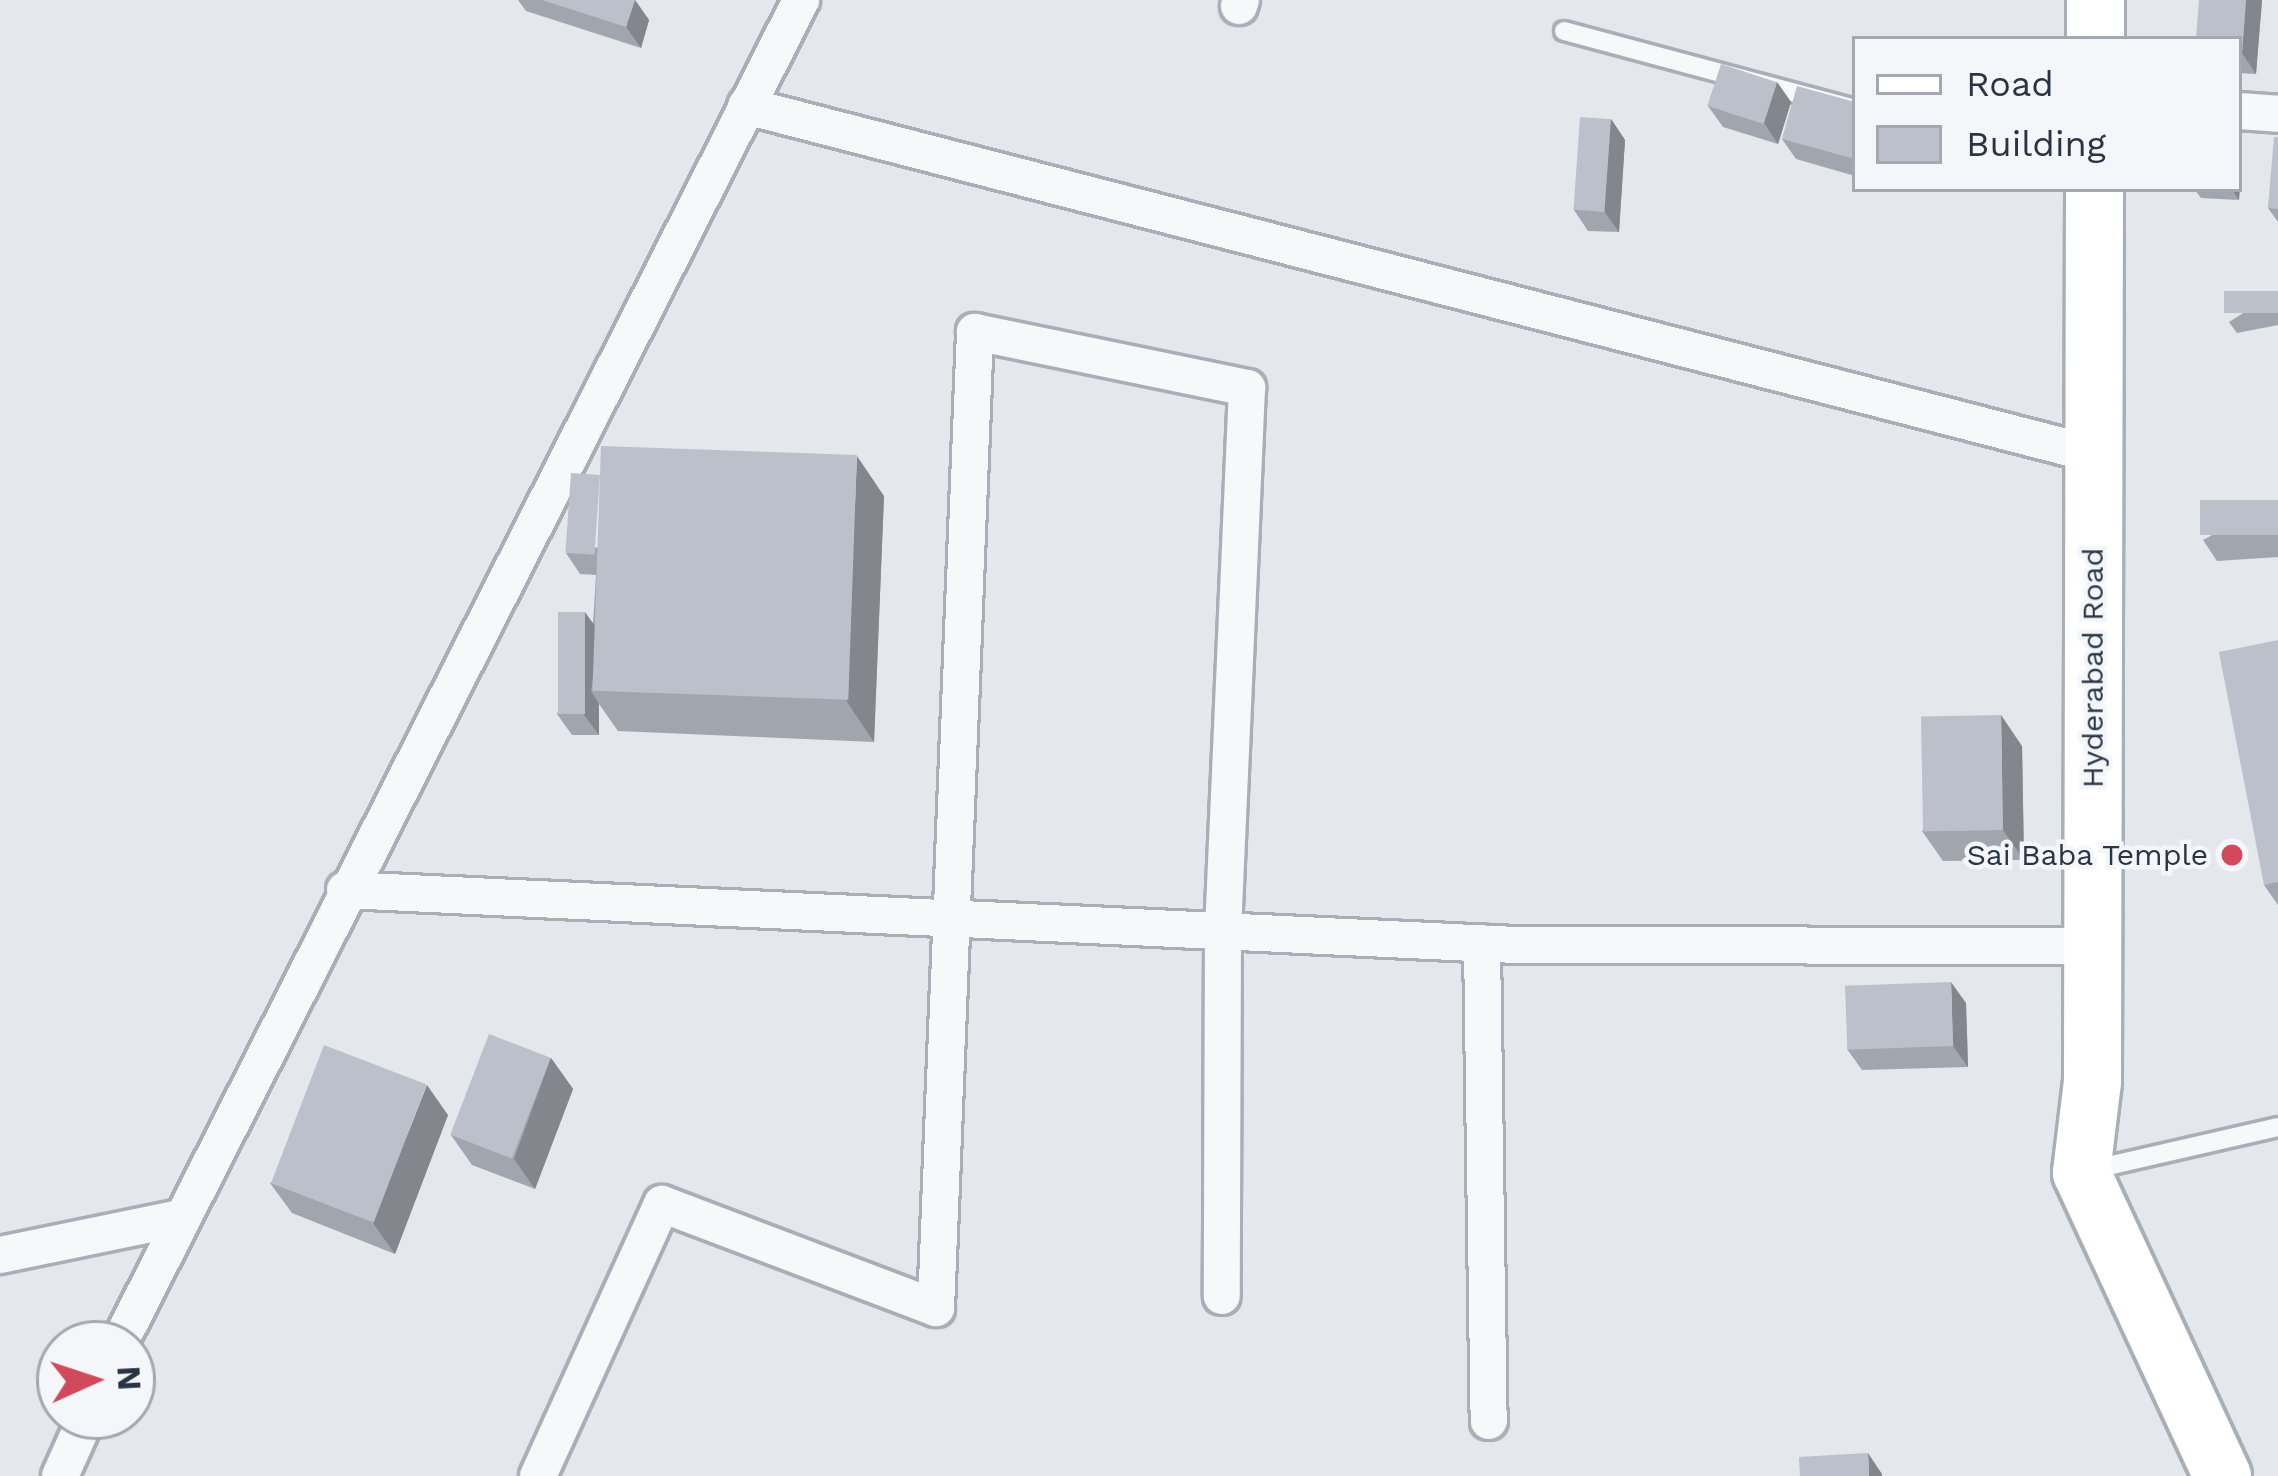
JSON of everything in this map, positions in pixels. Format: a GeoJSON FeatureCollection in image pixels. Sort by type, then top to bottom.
{"type":"FeatureCollection","features":[{"type":"Feature","properties":{"kind":"main road"},"geometry":{"type":"LineString","coordinates":[[2095,0],[2095,36]]}},
{"type":"Feature","properties":{"kind":"main road","name":"Hyderabad Road"},"geometry":{"type":"LineString","coordinates":[[2094,192],[2092,946],[2081,1172],[2222,1476]]}},
{"type":"Feature","properties":{"kind":"street"},"geometry":{"type":"LineString","coordinates":[[130,1320],[176,1219],[800,0]]}},
{"type":"Feature","properties":{"kind":"street"},"geometry":{"type":"LineString","coordinates":[[746,106],[2093,454]]}},
{"type":"Feature","properties":{"kind":"street"},"geometry":{"type":"LineString","coordinates":[[2242,111],[2278,114]]}},
{"type":"Feature","properties":{"kind":"street"},"geometry":{"type":"LineString","coordinates":[[538,1476],[662,1204],[936,1308],[944,918],[975,332],[1247,388],[1222,932],[1222,1296]]}},
{"type":"Feature","properties":{"kind":"street"},"geometry":{"type":"LineString","coordinates":[[345,890],[1482,943],[2092,946]]}},
{"type":"Feature","properties":{"kind":"street"},"geometry":{"type":"LineString","coordinates":[[1482,943],[1489,1421]]}},
{"type":"Feature","properties":{"kind":"street"},"geometry":{"type":"LineString","coordinates":[[0,1256],[176,1219]]}},
{"type":"Feature","properties":{"kind":"street"},"geometry":{"type":"LineString","coordinates":[[60,1476],[76,1440]]}},
{"type":"Feature","properties":{"kind":"lane"},"geometry":{"type":"LineString","coordinates":[[1564,31],[1852,108]]}},
{"type":"Feature","properties":{"kind":"lane"},"geometry":{"type":"LineString","coordinates":[[2081,1172],[2278,1127]]}},
{"type":"Feature","properties":{"kind":"building"},"geometry":{"type":"Polygon","coordinates":[[[542,0],[635,0],[626,27],[542,0]]]}},
{"type":"Feature","properties":{"kind":"building"},"geometry":{"type":"Polygon","coordinates":[[[2199,0],[2246,0],[2242,53],[2242,36],[2196,36],[2199,0]]]}},
{"type":"Feature","properties":{"kind":"building"},"geometry":{"type":"Polygon","coordinates":[[[1721,64],[1777,82],[1764,124],[1707,106],[1721,64]]]}},
{"type":"Feature","properties":{"kind":"building"},"geometry":{"type":"Polygon","coordinates":[[[1797,86],[1852,101],[1852,158],[1782,139],[1797,86]]]}},
{"type":"Feature","properties":{"kind":"building"},"geometry":{"type":"Polygon","coordinates":[[[1580,117],[1611,119],[1604,212],[1574,210],[1580,117]]]}},
{"type":"Feature","properties":{"kind":"building"},"geometry":{"type":"Polygon","coordinates":[[[2274,137],[2278,137],[2278,209],[2268,208],[2274,137]]]}},
{"type":"Feature","properties":{"kind":"building"},"geometry":{"type":"Polygon","coordinates":[[[2224,291],[2278,291],[2278,313],[2224,313],[2224,291]]]}},
{"type":"Feature","properties":{"kind":"building"},"geometry":{"type":"Polygon","coordinates":[[[601,446],[857,455],[848,700],[592,691],[601,446]]]}},
{"type":"Feature","properties":{"kind":"building"},"geometry":{"type":"Polygon","coordinates":[[[571,473],[600,475],[594,555],[565,553],[571,473]]]}},
{"type":"Feature","properties":{"kind":"building"},"geometry":{"type":"Polygon","coordinates":[[[2200,500],[2278,500],[2278,535],[2200,535],[2200,500]]]}},
{"type":"Feature","properties":{"kind":"building"},"geometry":{"type":"Polygon","coordinates":[[[558,612],[585,612],[585,714],[558,714],[558,612]]]}},
{"type":"Feature","properties":{"kind":"building"},"geometry":{"type":"Polygon","coordinates":[[[2278,640],[2278,882],[2264,885],[2219,652],[2278,640]]]}},
{"type":"Feature","properties":{"kind":"building"},"geometry":{"type":"Polygon","coordinates":[[[2001,715],[2003,830],[1923,831],[1921,716],[2001,715]]]}},
{"type":"Feature","properties":{"kind":"building"},"geometry":{"type":"Polygon","coordinates":[[[1951,982],[1953,1046],[1847,1050],[1845,986],[1951,982]]]}},
{"type":"Feature","properties":{"kind":"building"},"geometry":{"type":"Polygon","coordinates":[[[489,1034],[551,1058],[512,1158],[450,1135],[489,1034]]]}},
{"type":"Feature","properties":{"kind":"building"},"geometry":{"type":"Polygon","coordinates":[[[324,1045],[427,1084],[374,1223],[271,1183],[324,1045]]]}},
{"type":"Feature","properties":{"kind":"building"},"geometry":{"type":"Polygon","coordinates":[[[1868,1453],[1869,1476],[1800,1476],[1799,1457],[1868,1453]]]}},
{"type":"Feature","properties":{"kind":"place","name":"Sai Baba Temple"},"geometry":{"type":"Point","coordinates":[2232,855]}}]}
